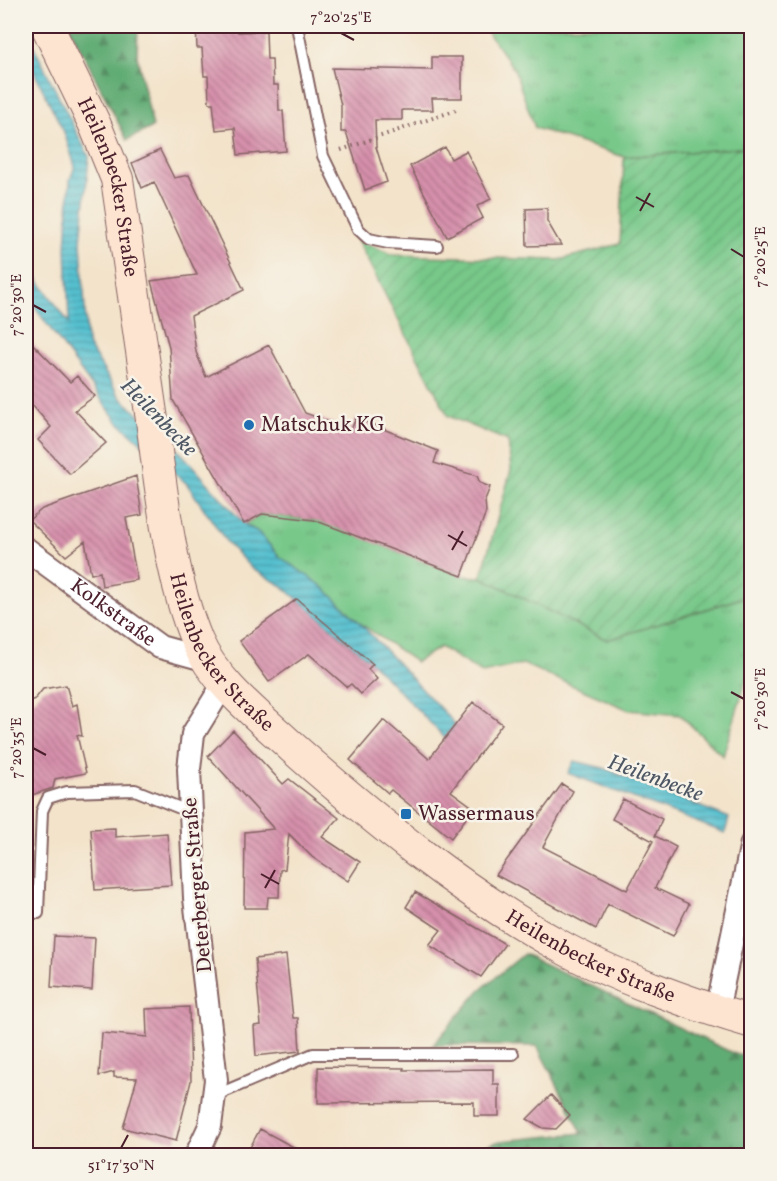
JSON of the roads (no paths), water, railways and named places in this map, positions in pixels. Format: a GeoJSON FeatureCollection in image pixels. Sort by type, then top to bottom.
{"type":"FeatureCollection","features":[{"type":"Feature","properties":{"kind":"main road","name":"Heilenbecker Straße"},"geometry":{"type":"LineString","coordinates":[[47,26],[95,125],[117,179],[158,466],[184,609],[216,671],[310,763],[383,824],[506,914],[586,959],[717,1011],[752,1022]]}},
{"type":"Feature","properties":{"kind":"street","name":"Kolkstraße"},"geometry":{"type":"LineString","coordinates":[[26,549],[160,647],[216,671]]}},
{"type":"Feature","properties":{"kind":"street","name":"Deterberger Straße"},"geometry":{"type":"LineString","coordinates":[[196,1155],[210,1126],[216,1080],[213,1036],[195,898],[189,769],[193,734],[216,671]]}},
{"type":"Feature","properties":{"kind":"street"},"geometry":{"type":"LineString","coordinates":[[717,1011],[752,843]]}},
{"type":"Feature","properties":{"kind":"lane"},"geometry":{"type":"LineString","coordinates":[[297,26],[323,156],[358,230],[369,238],[388,243],[437,246]]}},
{"type":"Feature","properties":{"kind":"lane"},"geometry":{"type":"LineString","coordinates":[[38,913],[42,811],[48,798],[67,792],[135,790],[190,812]]}},
{"type":"Feature","properties":{"kind":"lane"},"geometry":{"type":"LineString","coordinates":[[214,1096],[313,1054],[513,1054]]}},
{"type":"Feature","properties":{"kind":"water"},"geometry":{"type":"Polygon","coordinates":[[[26,31],[89,157],[81,242],[87,343],[120,397],[183,455],[244,524],[258,532],[280,557],[322,586],[360,623],[455,724],[445,738],[373,664],[281,585],[252,569],[226,541],[187,484],[117,421],[26,295],[26,263],[69,323],[66,248],[70,180],[75,166],[64,132],[26,56],[26,31]]]}},
{"type":"Feature","properties":{"kind":"water"},"geometry":{"type":"Polygon","coordinates":[[[574,761],[603,768],[729,818],[725,833],[568,773],[574,761]]]}},
{"type":"Feature","properties":{"kind":"place","name":"Matschuk KG"},"geometry":{"type":"Point","coordinates":[249,425]}},
{"type":"Feature","properties":{"kind":"place","name":"Wassermaus"},"geometry":{"type":"Point","coordinates":[406,814]}},
{"type":"Feature","properties":{"kind":"water label","name":"Heilenbecke"},"geometry":{"type":"Point","coordinates":[158,418]}},
{"type":"Feature","properties":{"kind":"water label","name":"Heilenbecke"},"geometry":{"type":"Point","coordinates":[655,779]}}]}
